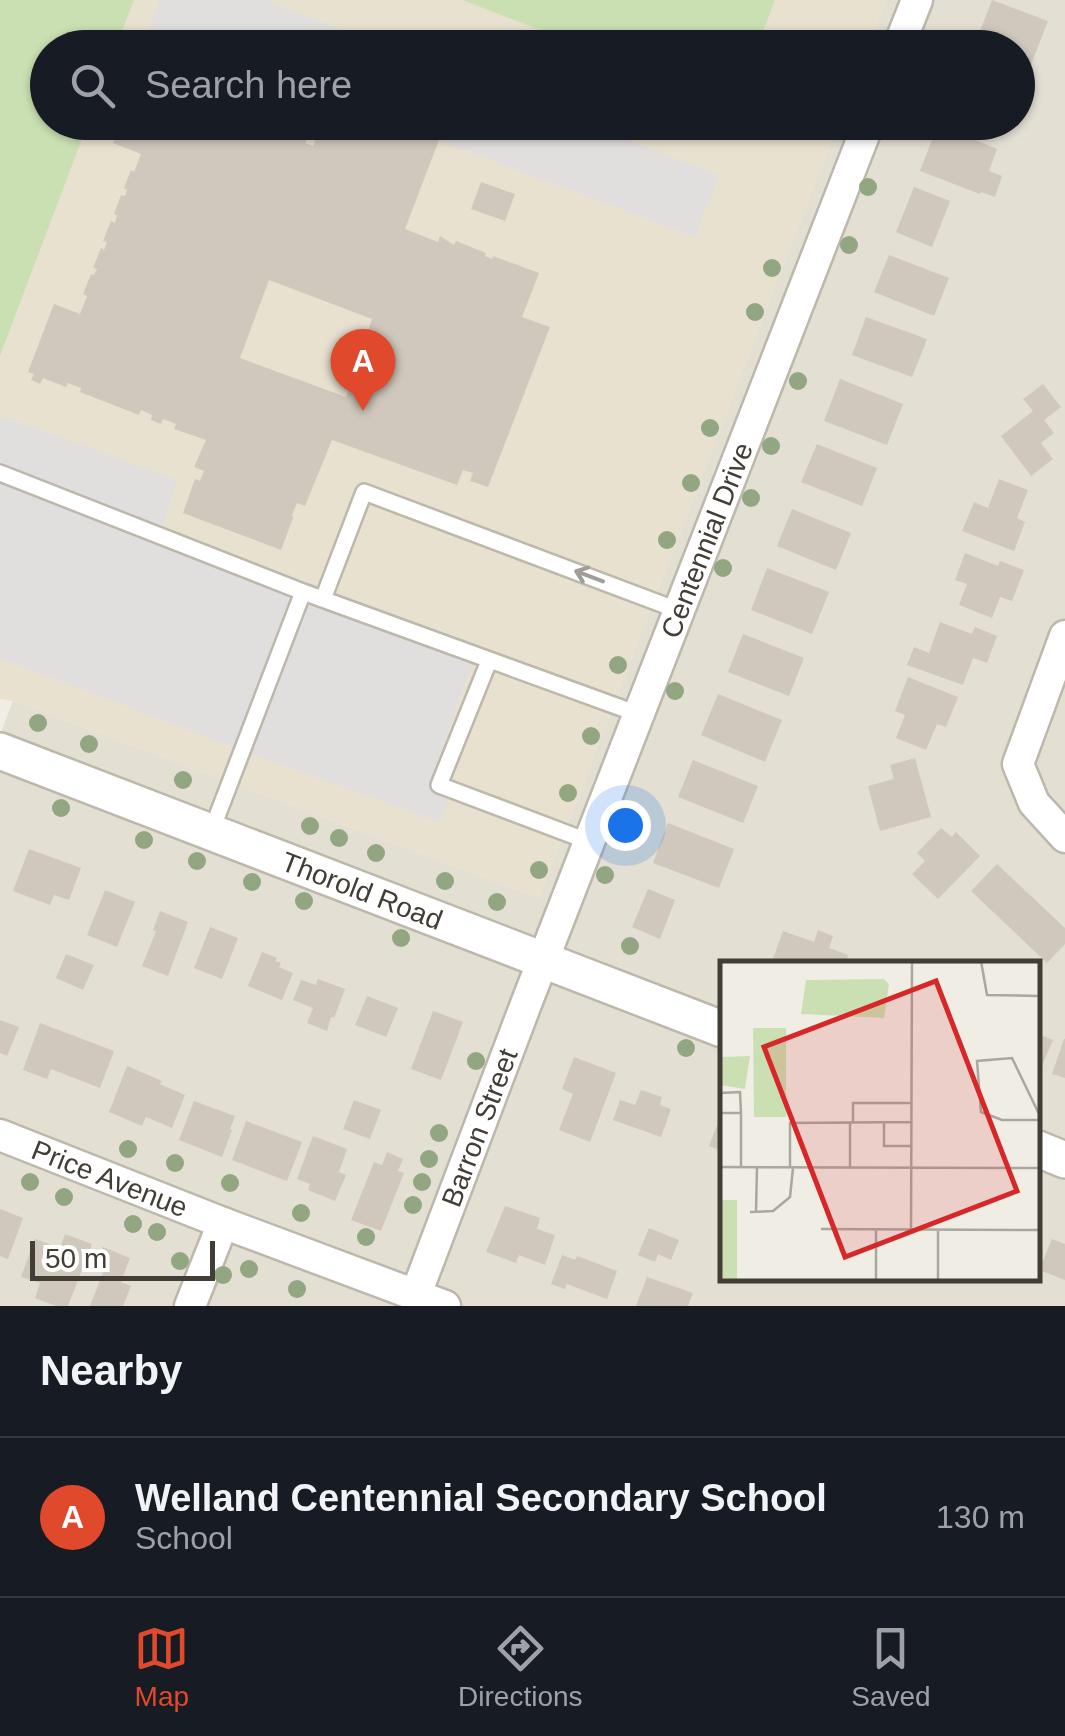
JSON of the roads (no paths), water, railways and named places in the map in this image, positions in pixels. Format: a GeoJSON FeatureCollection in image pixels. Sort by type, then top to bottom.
{"type":"FeatureCollection","features":[{"type":"Feature","properties":{"kind":"street"},"geometry":{"type":"LineString","coordinates":[[905,30],[917,0]]}},
{"type":"Feature","properties":{"kind":"street","name":"Centennial Drive"},"geometry":{"type":"LineString","coordinates":[[544,960],[862,140]]}},
{"type":"Feature","properties":{"kind":"street"},"geometry":{"type":"LineString","coordinates":[[1065,636],[1018,764],[1034,803],[1065,837]]}},
{"type":"Feature","properties":{"kind":"street","name":"Thorold Road"},"geometry":{"type":"LineString","coordinates":[[0,751],[720,1028]]}},
{"type":"Feature","properties":{"kind":"street","name":"Barron Street"},"geometry":{"type":"LineString","coordinates":[[416,1294],[544,960]]}},
{"type":"Feature","properties":{"kind":"street","name":"Price Avenue"},"geometry":{"type":"LineString","coordinates":[[0,1135],[445,1306]]}},
{"type":"Feature","properties":{"kind":"street"},"geometry":{"type":"LineString","coordinates":[[1040,1150],[1065,1160]]}},
{"type":"Feature","properties":{"kind":"street"},"geometry":{"type":"LineString","coordinates":[[190,1306],[223,1223]]}},
{"type":"Feature","properties":{"kind":"lane"},"geometry":{"type":"LineString","coordinates":[[0,473],[303,592],[638,714]]}},
{"type":"Feature","properties":{"kind":"lane"},"geometry":{"type":"LineString","coordinates":[[322,599],[364,492],[680,610]]}},
{"type":"Feature","properties":{"kind":"lane"},"geometry":{"type":"LineString","coordinates":[[211,832],[303,592]]}},
{"type":"Feature","properties":{"kind":"lane"},"geometry":{"type":"LineString","coordinates":[[490,661],[440,784],[590,842]]}},
{"type":"Feature","properties":{"kind":"place","name":"Welland Centennial Secondary School"},"geometry":{"type":"Point","coordinates":[363,411]}}]}
